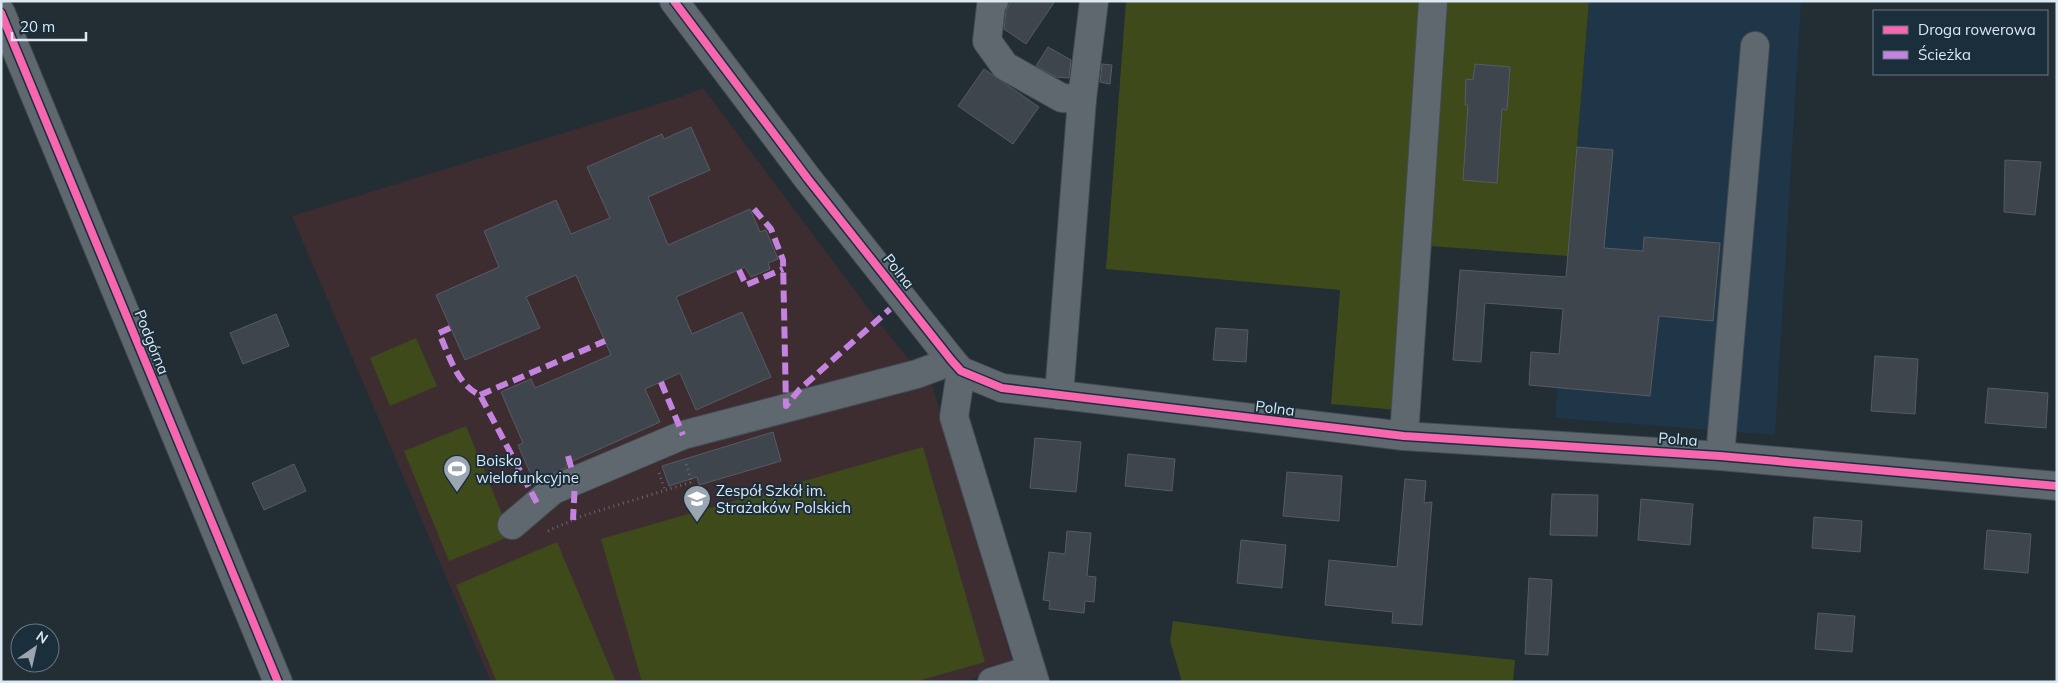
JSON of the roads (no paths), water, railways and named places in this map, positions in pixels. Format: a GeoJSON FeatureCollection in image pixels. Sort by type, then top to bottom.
{"type":"FeatureCollection","features":[{"type":"Feature","properties":{"kind":"street","name":"Polna"},"geometry":{"type":"LineString","coordinates":[[674,1],[808,179],[956,366],[1002,388],[1404,436],[1720,456],[2057,486]]}},
{"type":"Feature","properties":{"kind":"street"},"geometry":{"type":"LineString","coordinates":[[994,1],[991,6],[987,41],[1005,66],[1062,98],[1082,99]]}},
{"type":"Feature","properties":{"kind":"street"},"geometry":{"type":"LineString","coordinates":[[1059,396],[1082,99],[1094,1]]}},
{"type":"Feature","properties":{"kind":"street"},"geometry":{"type":"LineString","coordinates":[[1404,436],[1433,1]]}},
{"type":"Feature","properties":{"kind":"street","name":"Podgórna"},"geometry":{"type":"LineString","coordinates":[[1,13],[278,682]]}},
{"type":"Feature","properties":{"kind":"street"},"geometry":{"type":"LineString","coordinates":[[1720,456],[1755,46]]}},
{"type":"Feature","properties":{"kind":"street"},"geometry":{"type":"LineString","coordinates":[[512,525],[553,490],[677,437],[780,408],[956,366],[954,418],[1033,676],[992,682]]}},
{"type":"Feature","properties":{"kind":"place","name":"Boisko wielofunkcyjne"},"geometry":{"type":"Point","coordinates":[457,493]}},
{"type":"Feature","properties":{"kind":"place","name":"Zespół Szkół im. Strażaków Polskich"},"geometry":{"type":"Point","coordinates":[697,523]}}]}
